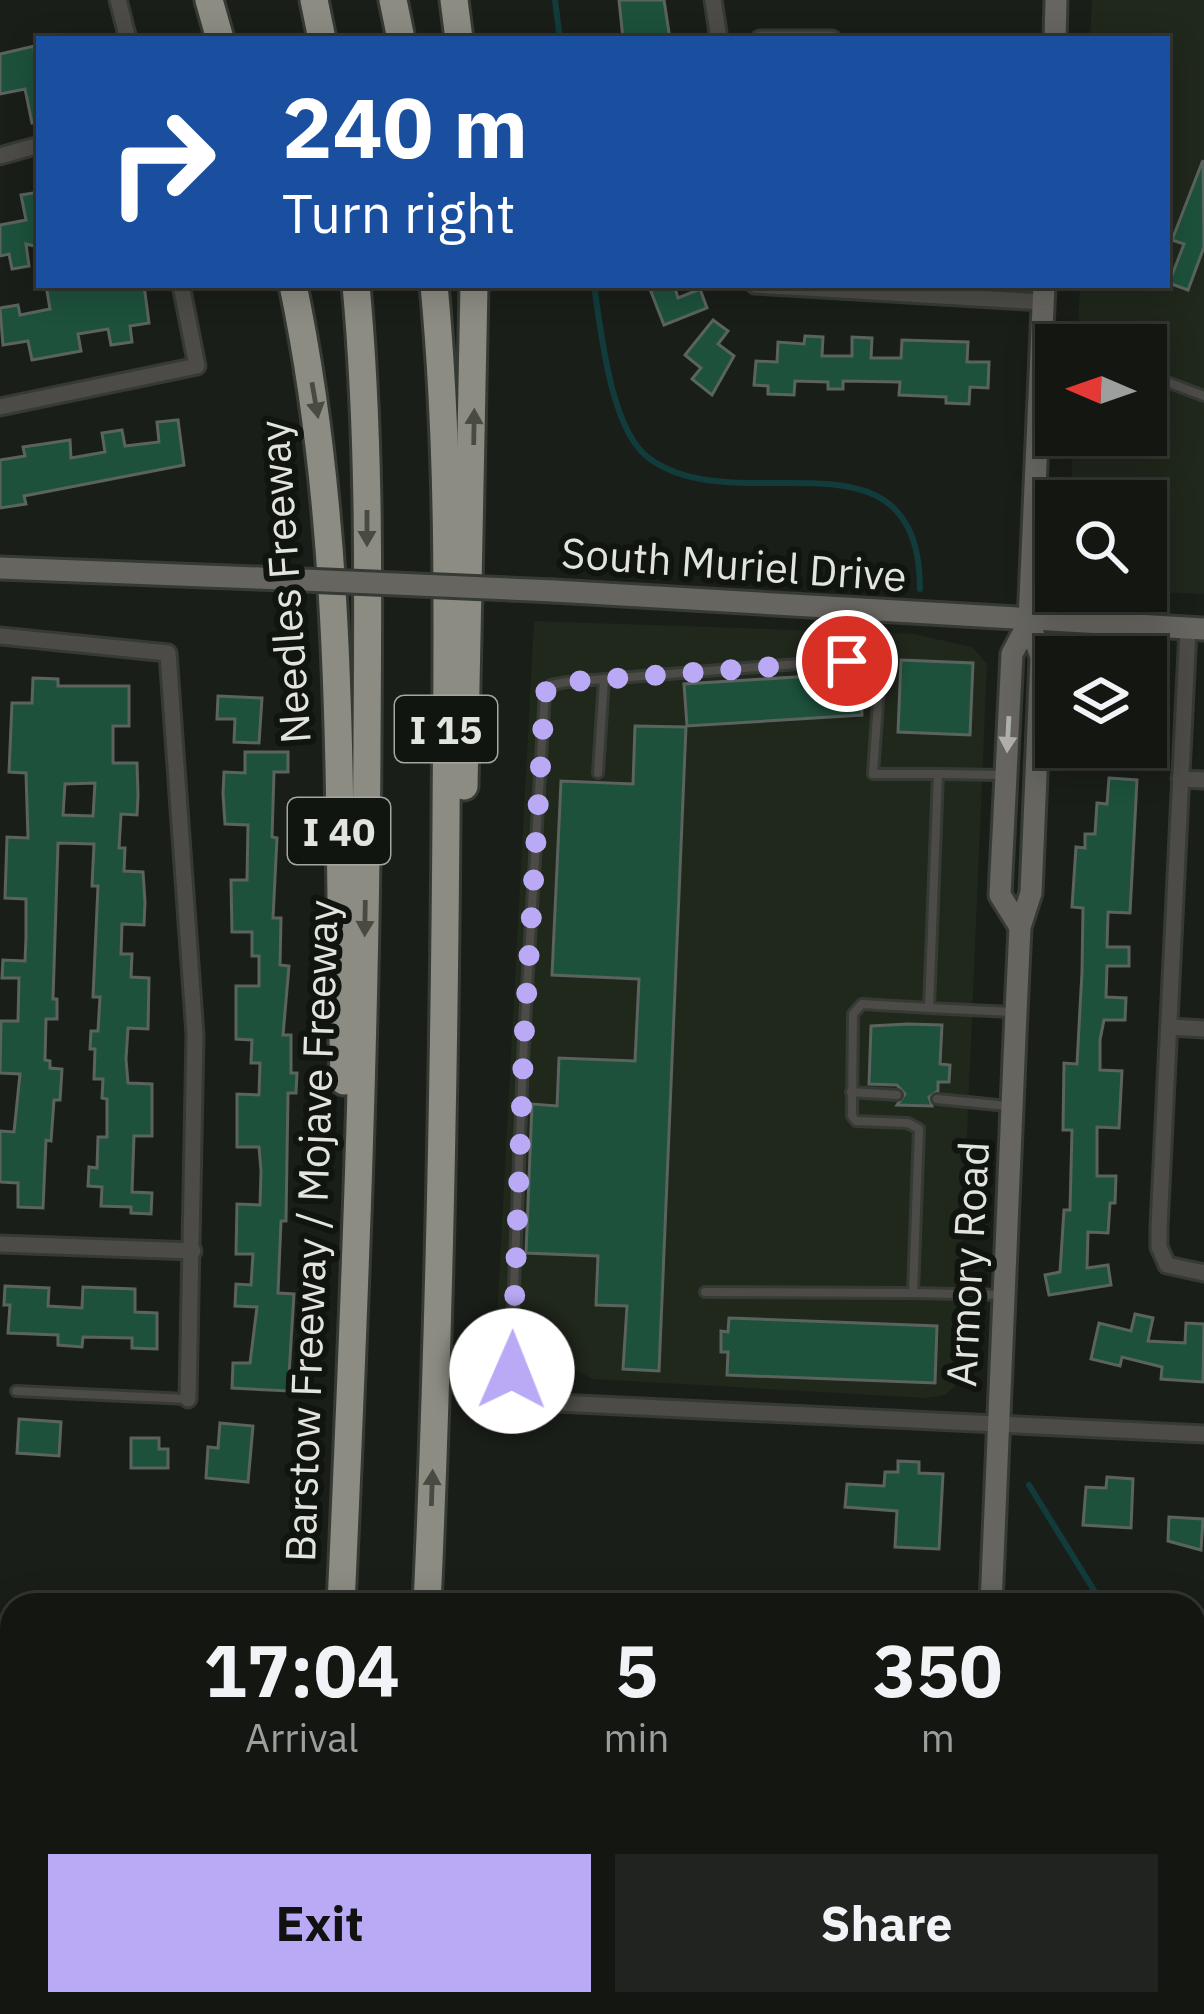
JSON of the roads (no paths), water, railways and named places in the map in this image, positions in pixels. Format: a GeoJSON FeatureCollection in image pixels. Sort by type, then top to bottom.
{"type":"FeatureCollection","features":[{"type":"Feature","properties":{"kind":"highway"},"geometry":{"type":"LineString","coordinates":[[209,0],[219,36]]}},
{"type":"Feature","properties":{"kind":"highway"},"geometry":{"type":"LineString","coordinates":[[314,0],[321,36]]}},
{"type":"Feature","properties":{"kind":"highway"},"geometry":{"type":"LineString","coordinates":[[394,0],[400,36]]}},
{"type":"Feature","properties":{"kind":"highway"},"geometry":{"type":"LineString","coordinates":[[454,0],[459,36]]}},
{"type":"Feature","properties":{"kind":"highway","name":"Needles Freeway"},"geometry":{"type":"LineString","coordinates":[[294,288],[320,429],[334,580],[351,1379]]}},
{"type":"Feature","properties":{"kind":"highway","name":"Barstow Freeway / Mojave Freeway"},"geometry":{"type":"LineString","coordinates":[[341,1593],[351,1379],[368,690],[365,442],[356,288]]}},
{"type":"Feature","properties":{"kind":"highway","name":"I 15"},"geometry":{"type":"LineString","coordinates":[[428,1593],[444,1174],[446,558],[434,288]]}},
{"type":"Feature","properties":{"kind":"highway"},"geometry":{"type":"LineString","coordinates":[[444,1174],[465,753],[474,288]]}},
{"type":"Feature","properties":{"kind":"main road"},"geometry":{"type":"LineString","coordinates":[[1054,36],[1056,0]]}},
{"type":"Feature","properties":{"kind":"main road","name":"Armory Road"},"geometry":{"type":"LineString","coordinates":[[1044,294],[1046,324]]}},
{"type":"Feature","properties":{"kind":"main road","name":"Armory Road"},"geometry":{"type":"LineString","coordinates":[[991,1593],[1020,928],[1031,893],[1041,657],[1029,622],[1040,456]]}},
{"type":"Feature","properties":{"kind":"main road","name":"South Muriel Drive"},"geometry":{"type":"LineString","coordinates":[[0,568],[554,591],[1196,629]]}},
{"type":"Feature","properties":{"kind":"main road","name":"Armory Road"},"geometry":{"type":"LineString","coordinates":[[1020,928],[1000,895],[1012,654],[1029,622]]}},
{"type":"Feature","properties":{"kind":"street"},"geometry":{"type":"LineString","coordinates":[[118,0],[127,36]]}},
{"type":"Feature","properties":{"kind":"street"},"geometry":{"type":"LineString","coordinates":[[713,0],[718,36]]}},
{"type":"Feature","properties":{"kind":"street"},"geometry":{"type":"LineString","coordinates":[[0,156],[36,147]]}},
{"type":"Feature","properties":{"kind":"street"},"geometry":{"type":"LineString","coordinates":[[0,407],[197,366],[182,288]]}},
{"type":"Feature","properties":{"kind":"street"},"geometry":{"type":"LineString","coordinates":[[827,288],[1044,294]]}},
{"type":"Feature","properties":{"kind":"street"},"geometry":{"type":"LineString","coordinates":[[1196,629],[1180,779],[1159,1227],[1167,1265],[1204,1273]]}},
{"type":"Feature","properties":{"kind":"street"},"geometry":{"type":"LineString","coordinates":[[0,636],[168,653],[195,1035],[188,1400]]}},
{"type":"Feature","properties":{"kind":"street"},"geometry":{"type":"LineString","coordinates":[[1180,779],[1204,780]]}},
{"type":"Feature","properties":{"kind":"street"},"geometry":{"type":"LineString","coordinates":[[1170,1027],[1204,1029]]}},
{"type":"Feature","properties":{"kind":"street"},"geometry":{"type":"LineString","coordinates":[[0,1244],[194,1251]]}},
{"type":"Feature","properties":{"kind":"street"},"geometry":{"type":"LineString","coordinates":[[558,1403],[1204,1435]]}},
{"type":"Feature","properties":{"kind":"lane"},"geometry":{"type":"LineString","coordinates":[[1167,382],[1204,396]]}},
{"type":"Feature","properties":{"kind":"lane"},"geometry":{"type":"LineString","coordinates":[[558,1403],[517,1381],[511,1360],[541,703],[551,685],[861,659],[880,673],[873,774],[1006,775]]}},
{"type":"Feature","properties":{"kind":"lane"},"geometry":{"type":"LineString","coordinates":[[598,773],[604,680]]}},
{"type":"Feature","properties":{"kind":"lane"},"geometry":{"type":"LineString","coordinates":[[929,1008],[938,774]]}},
{"type":"Feature","properties":{"kind":"lane"},"geometry":{"type":"LineString","coordinates":[[913,1293],[919,1129],[908,1123],[856,1121],[850,1111],[856,1006],[1016,1012]]}},
{"type":"Feature","properties":{"kind":"lane"},"geometry":{"type":"LineString","coordinates":[[851,1092],[897,1095]]}},
{"type":"Feature","properties":{"kind":"lane"},"geometry":{"type":"LineString","coordinates":[[938,1100],[1014,1106]]}},
{"type":"Feature","properties":{"kind":"lane"},"geometry":{"type":"LineString","coordinates":[[705,1292],[1004,1295]]}},
{"type":"Feature","properties":{"kind":"lane"},"geometry":{"type":"LineString","coordinates":[[16,1391],[188,1400]]}},
{"type":"Feature","properties":{"kind":"waterway"},"geometry":{"type":"LineString","coordinates":[[555,0],[560,36]]}},
{"type":"Feature","properties":{"kind":"waterway"},"geometry":{"type":"LineString","coordinates":[[594,288],[617,404],[636,445],[650,459],[688,476],[858,489],[890,505],[912,536],[920,589]]}},
{"type":"Feature","properties":{"kind":"waterway"},"geometry":{"type":"LineString","coordinates":[[1029,1485],[1096,1593]]}}]}
